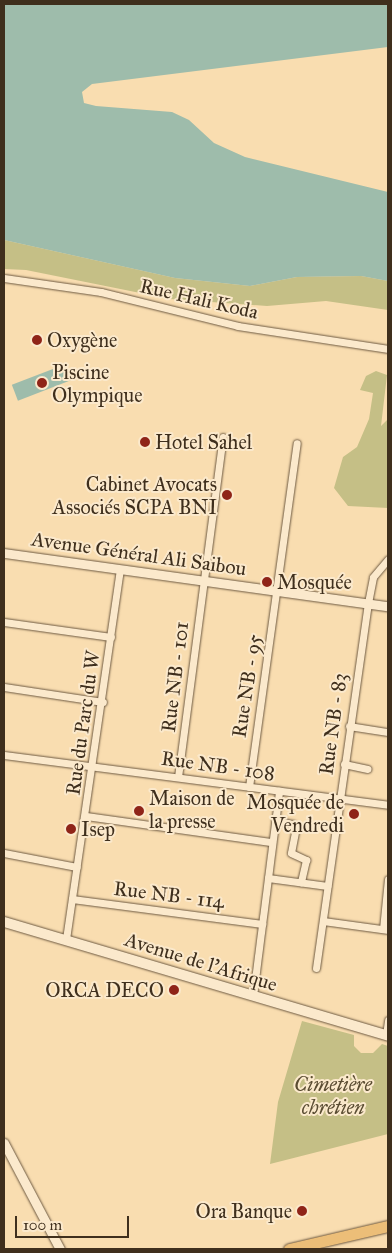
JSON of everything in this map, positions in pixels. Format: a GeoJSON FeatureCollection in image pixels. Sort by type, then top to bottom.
{"type":"FeatureCollection","features":[{"type":"Feature","properties":{"kind":"main road","name":"Avenue de l'Afrique"},"geometry":{"type":"LineString","coordinates":[[4,922],[387,1035]]}},
{"type":"Feature","properties":{"kind":"main road"},"geometry":{"type":"LineString","coordinates":[[289,1249],[388,1226]]}},
{"type":"Feature","properties":{"kind":"street","name":"Rue Hali Koda"},"geometry":{"type":"LineString","coordinates":[[4,278],[101,292],[238,326],[388,349]]}},
{"type":"Feature","properties":{"kind":"street","name":"Rue NB - 101"},"geometry":{"type":"LineString","coordinates":[[178,778],[223,437]]}},
{"type":"Feature","properties":{"kind":"street","name":"Rue NB - 95"},"geometry":{"type":"LineString","coordinates":[[249,787],[278,591],[297,443]]}},
{"type":"Feature","properties":{"kind":"street","name":"Avenue Général Ali Saibou"},"geometry":{"type":"LineString","coordinates":[[4,553],[388,606]]}},
{"type":"Feature","properties":{"kind":"street","name":"Rue NB - 83"},"geometry":{"type":"LineString","coordinates":[[316,968],[368,603],[373,577],[388,559]]}},
{"type":"Feature","properties":{"kind":"street","name":"Rue du Parc du W"},"geometry":{"type":"LineString","coordinates":[[66,939],[103,702],[120,570]]}},
{"type":"Feature","properties":{"kind":"street"},"geometry":{"type":"LineString","coordinates":[[4,622],[111,637]]}},
{"type":"Feature","properties":{"kind":"street"},"geometry":{"type":"LineString","coordinates":[[4,687],[103,702]]}},
{"type":"Feature","properties":{"kind":"street"},"geometry":{"type":"LineString","coordinates":[[349,726],[388,732]]}},
{"type":"Feature","properties":{"kind":"street","name":"Rue NB - 108"},"geometry":{"type":"LineString","coordinates":[[4,755],[388,805]]}},
{"type":"Feature","properties":{"kind":"street"},"geometry":{"type":"LineString","coordinates":[[344,764],[366,769]]}},
{"type":"Feature","properties":{"kind":"street"},"geometry":{"type":"LineString","coordinates":[[253,995],[278,791]]}},
{"type":"Feature","properties":{"kind":"street"},"geometry":{"type":"LineString","coordinates":[[86,816],[272,842]]}},
{"type":"Feature","properties":{"kind":"street"},"geometry":{"type":"LineString","coordinates":[[275,820],[295,825],[291,853],[306,860],[301,882]]}},
{"type":"Feature","properties":{"kind":"street"},"geometry":{"type":"LineString","coordinates":[[4,853],[77,867]]}},
{"type":"Feature","properties":{"kind":"street"},"geometry":{"type":"LineString","coordinates":[[268,878],[327,886]]}},
{"type":"Feature","properties":{"kind":"street"},"geometry":{"type":"LineString","coordinates":[[322,921],[386,930],[388,879]]}},
{"type":"Feature","properties":{"kind":"street","name":"Rue NB - 114"},"geometry":{"type":"LineString","coordinates":[[72,899],[262,924]]}},
{"type":"Feature","properties":{"kind":"street"},"geometry":{"type":"LineString","coordinates":[[387,1035],[388,1020]]}},
{"type":"Feature","properties":{"kind":"street"},"geometry":{"type":"LineString","coordinates":[[4,1143],[60,1249]]}},
{"type":"Feature","properties":{"kind":"green space"},"geometry":{"type":"Polygon","coordinates":[[[4,240],[175,278],[250,286],[297,277],[361,276],[388,281],[388,310],[326,301],[267,306],[170,299],[26,270],[4,269],[4,240]]]}},
{"type":"Feature","properties":{"kind":"green space"},"geometry":{"type":"Polygon","coordinates":[[[376,371],[387,375],[381,426],[388,419],[388,508],[348,506],[334,488],[343,457],[357,447],[369,419],[373,393],[360,390],[366,376],[376,371]]]}},
{"type":"Feature","properties":{"kind":"green space","name":"Cimetière chrétien"},"geometry":{"type":"Polygon","coordinates":[[[302,1021],[354,1035],[354,1046],[361,1053],[373,1053],[382,1044],[388,1046],[388,1134],[270,1164],[278,1102],[302,1021]]]}},
{"type":"Feature","properties":{"kind":"shaded area"},"geometry":{"type":"Polygon","coordinates":[[[4,4],[388,4],[388,47],[92,84],[82,92],[84,103],[96,106],[172,112],[189,120],[214,143],[245,157],[388,192],[388,281],[361,276],[297,277],[250,286],[175,278],[4,240],[4,4]]]}},
{"type":"Feature","properties":{"kind":"shaded area","name":"Piscine Olympique"},"geometry":{"type":"Polygon","coordinates":[[[66,364],[72,380],[18,401],[12,385],[66,364]]]}},
{"type":"Feature","properties":{"kind":"place","name":"Oxygène"},"geometry":{"type":"Point","coordinates":[37,340]}},
{"type":"Feature","properties":{"kind":"place","name":"Piscine Olympique"},"geometry":{"type":"Point","coordinates":[42,383]}},
{"type":"Feature","properties":{"kind":"place","name":"Hotel Sahel"},"geometry":{"type":"Point","coordinates":[145,442]}},
{"type":"Feature","properties":{"kind":"place","name":"Cabinet Avocats Associés SCPA BNI"},"geometry":{"type":"Point","coordinates":[227,495]}},
{"type":"Feature","properties":{"kind":"place","name":"Mosquée"},"geometry":{"type":"Point","coordinates":[267,582]}},
{"type":"Feature","properties":{"kind":"place","name":"Maison de la presse"},"geometry":{"type":"Point","coordinates":[139,811]}},
{"type":"Feature","properties":{"kind":"place","name":"Mosquée de Vendredi"},"geometry":{"type":"Point","coordinates":[354,814]}},
{"type":"Feature","properties":{"kind":"place","name":"Isep"},"geometry":{"type":"Point","coordinates":[71,829]}},
{"type":"Feature","properties":{"kind":"place","name":"ORCA DECO"},"geometry":{"type":"Point","coordinates":[174,990]}},
{"type":"Feature","properties":{"kind":"place","name":"Ora Banque"},"geometry":{"type":"Point","coordinates":[302,1211]}}]}
